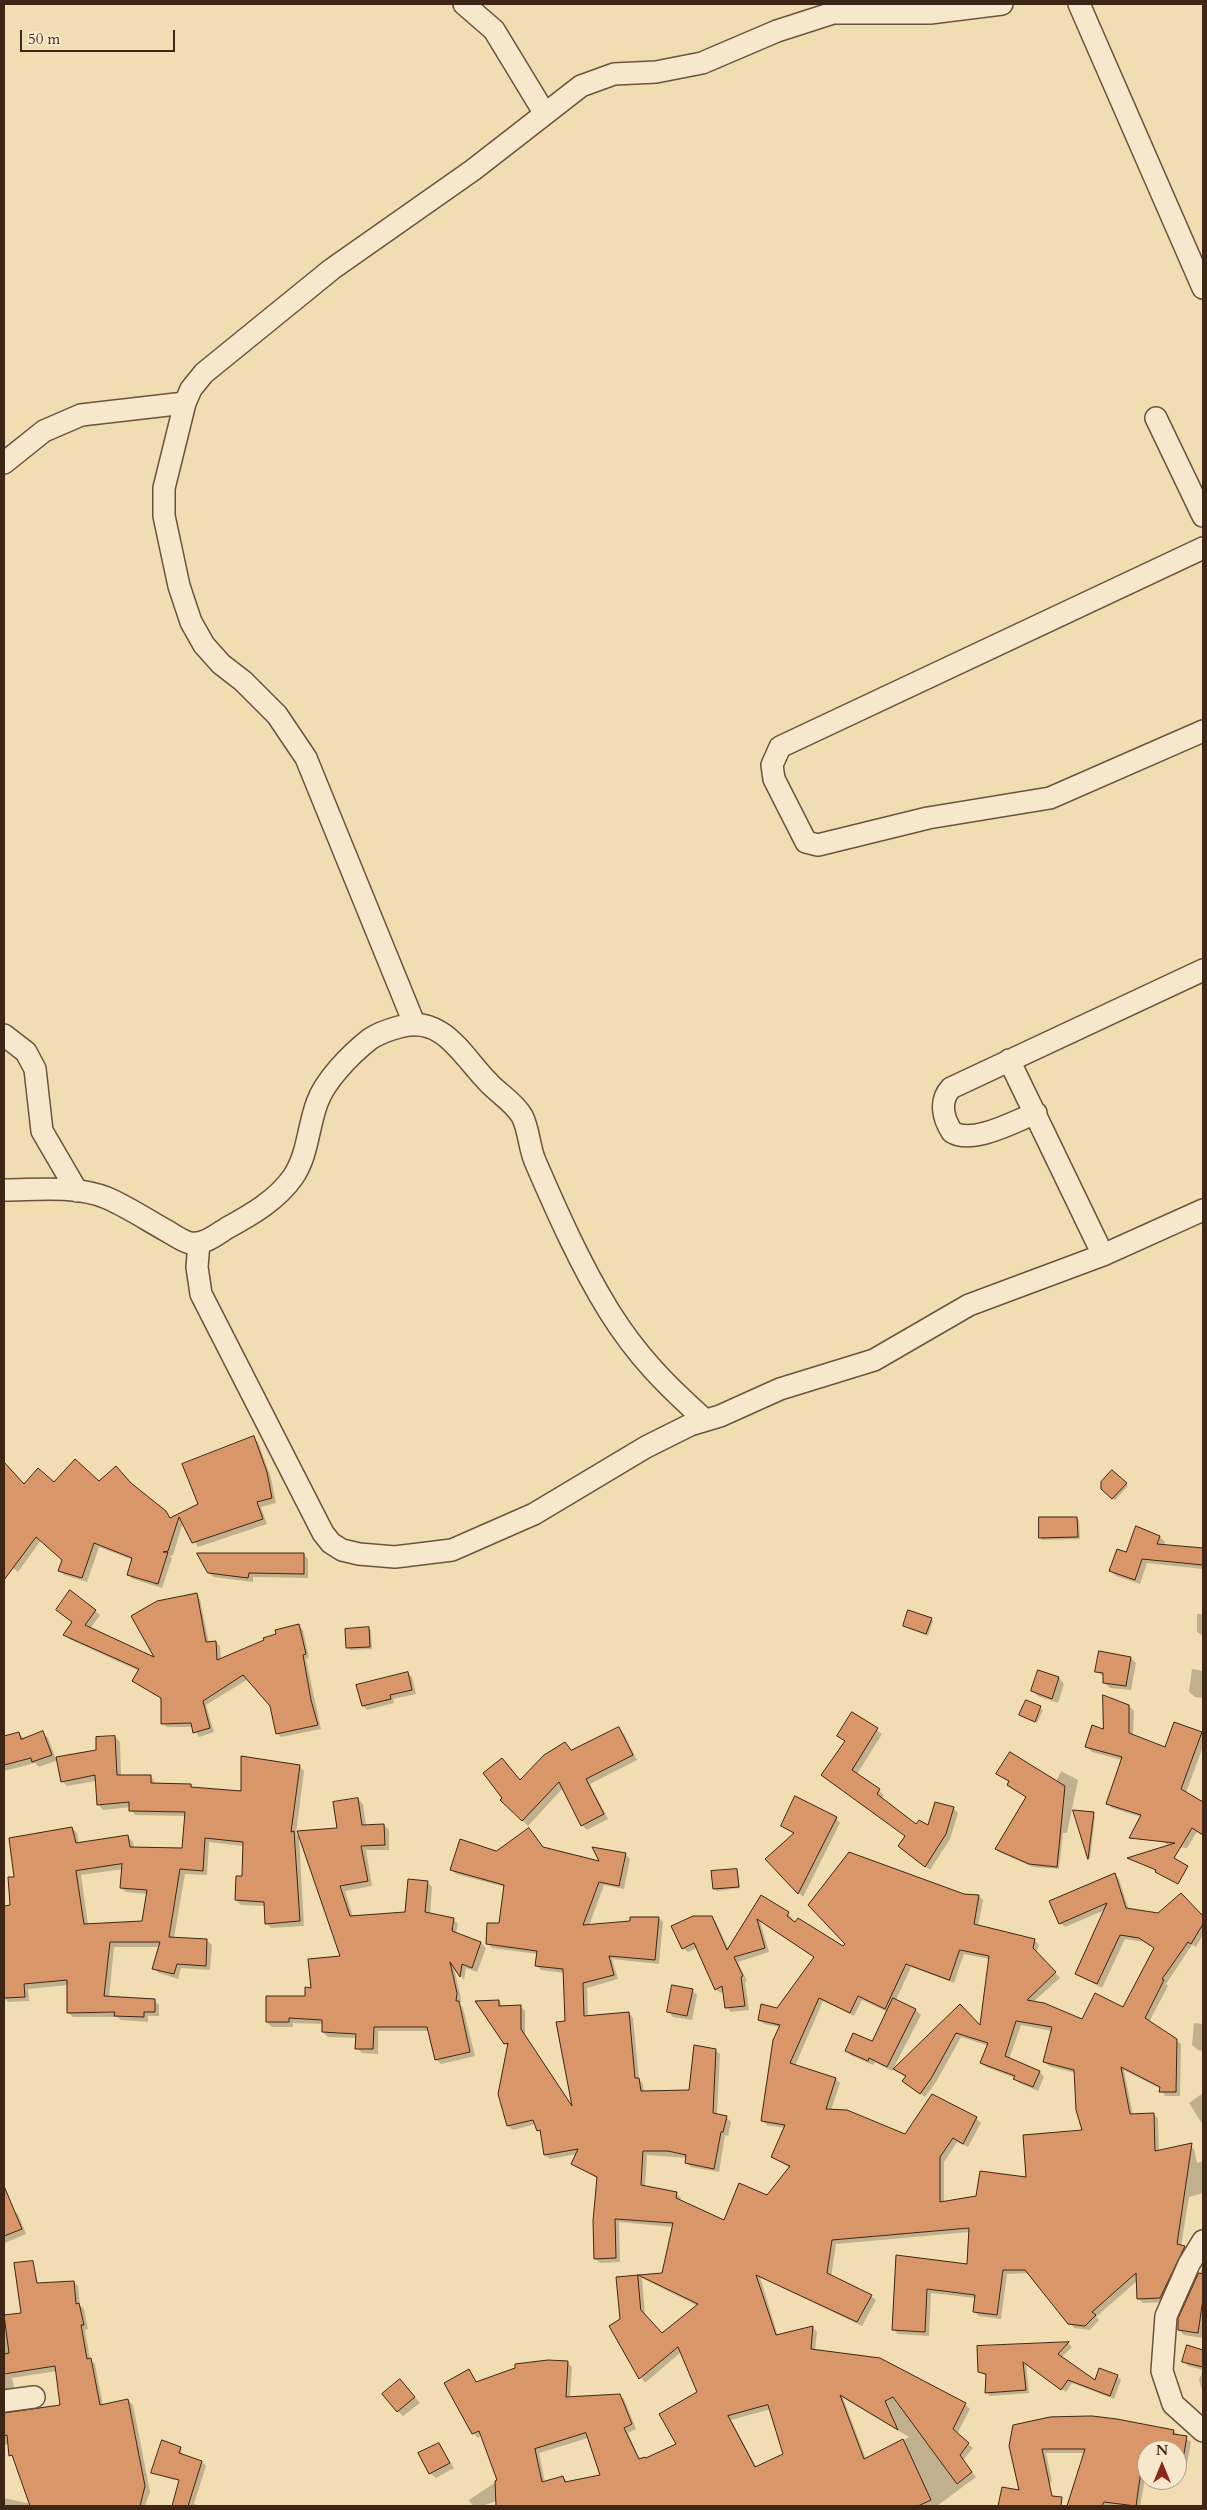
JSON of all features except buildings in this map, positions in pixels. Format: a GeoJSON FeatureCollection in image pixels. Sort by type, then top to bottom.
{"type":"FeatureCollection","features":[{"type":"Feature","properties":{"kind":"street"},"geometry":{"type":"LineString","coordinates":[[464,4],[494,30],[545,114]]}},
{"type":"Feature","properties":{"kind":"street"},"geometry":{"type":"LineString","coordinates":[[414,1023],[306,758],[277,714],[243,680],[221,664],[204,645],[191,622],[177,577],[162,502],[171,456],[185,403],[191,389],[204,374],[308,288],[473,170],[564,98],[598,79],[614,74],[679,69],[702,63],[756,39],[818,16],[843,12],[930,13],[1002,4]]}},
{"type":"Feature","properties":{"kind":"street"},"geometry":{"type":"LineString","coordinates":[[1079,4],[1203,288]]}},
{"type":"Feature","properties":{"kind":"street"},"geometry":{"type":"LineString","coordinates":[[4,463],[44,431],[81,415],[185,403]]}},
{"type":"Feature","properties":{"kind":"street"},"geometry":{"type":"LineString","coordinates":[[1156,418],[1203,516]]}},
{"type":"Feature","properties":{"kind":"street"},"geometry":{"type":"LineString","coordinates":[[1203,548],[780,748],[772,765],[774,779],[806,842],[818,845],[928,818],[1050,798],[1203,731]]}},
{"type":"Feature","properties":{"kind":"street"},"geometry":{"type":"LineString","coordinates":[[1036,1112],[978,1136],[957,1136],[948,1125],[943,1102],[951,1088],[1203,970]]}},
{"type":"Feature","properties":{"kind":"street"},"geometry":{"type":"LineString","coordinates":[[4,1190],[77,1191],[94,1194],[108,1199],[182,1240],[199,1243],[208,1240],[251,1215],[283,1190],[300,1163],[318,1101],[326,1086],[371,1039],[385,1030],[414,1023],[435,1028],[451,1041],[490,1084],[517,1109],[524,1120],[533,1156],[557,1212],[608,1310],[642,1360],[705,1420]]}},
{"type":"Feature","properties":{"kind":"street"},"geometry":{"type":"LineString","coordinates":[[4,1035],[26,1052],[35,1069],[42,1131],[77,1191]]}},
{"type":"Feature","properties":{"kind":"street"},"geometry":{"type":"LineString","coordinates":[[1010,1060],[1103,1255]]}},
{"type":"Feature","properties":{"kind":"street"},"geometry":{"type":"LineString","coordinates":[[199,1243],[197,1267],[201,1294],[323,1533],[331,1543],[342,1550],[359,1554],[395,1557],[452,1550],[519,1522],[646,1447],[705,1420],[720,1416],[780,1389],[874,1360],[969,1305],[1103,1255],[1203,1210]]}},
{"type":"Feature","properties":{"kind":"street"},"geometry":{"type":"LineString","coordinates":[[1203,2241],[1189,2264],[1166,2316],[1162,2371],[1173,2404],[1203,2431]]}},
{"type":"Feature","properties":{"kind":"street"},"geometry":{"type":"LineString","coordinates":[[4,2402],[34,2397]]}}]}
